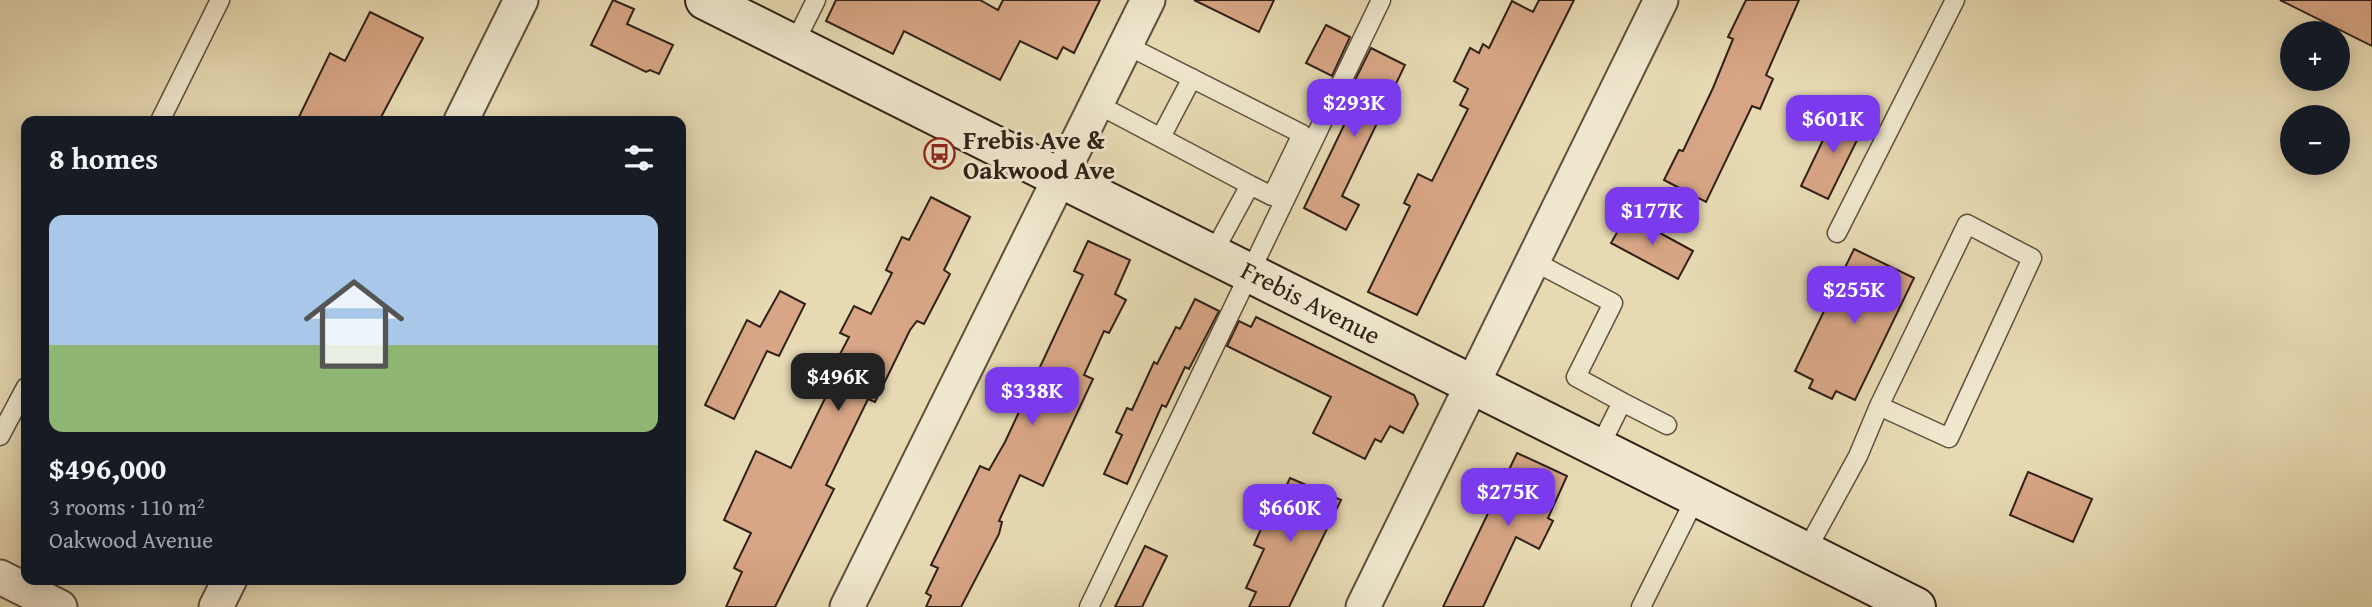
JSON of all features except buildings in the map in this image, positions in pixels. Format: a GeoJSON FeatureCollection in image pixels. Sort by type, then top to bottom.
{"type":"FeatureCollection","features":[{"type":"Feature","properties":{"kind":"main road","name":"Frebis Avenue"},"geometry":{"type":"LineString","coordinates":[[705,0],[1916,607]]}},
{"type":"Feature","properties":{"kind":"street"},"geometry":{"type":"LineString","coordinates":[[463,116],[521,0]]}},
{"type":"Feature","properties":{"kind":"street"},"geometry":{"type":"LineString","coordinates":[[848,607],[1148,0]]}},
{"type":"Feature","properties":{"kind":"street"},"geometry":{"type":"LineString","coordinates":[[1363,607],[1661,0]]}},
{"type":"Feature","properties":{"kind":"street"},"geometry":{"type":"LineString","coordinates":[[0,577],[60,607]]}},
{"type":"Feature","properties":{"kind":"street"},"geometry":{"type":"LineString","coordinates":[[216,607],[227,585]]}},
{"type":"Feature","properties":{"kind":"lane"},"geometry":{"type":"LineString","coordinates":[[162,116],[220,0]]}},
{"type":"Feature","properties":{"kind":"lane"},"geometry":{"type":"LineString","coordinates":[[794,44],[816,0]]}},
{"type":"Feature","properties":{"kind":"lane"},"geometry":{"type":"LineString","coordinates":[[1089,607],[1381,0]]}},
{"type":"Feature","properties":{"kind":"lane"},"geometry":{"type":"LineString","coordinates":[[1837,233],[1955,0]]}},
{"type":"Feature","properties":{"kind":"lane"},"geometry":{"type":"LineString","coordinates":[[1097,104],[1272,195],[1302,134],[1126,44]]}},
{"type":"Feature","properties":{"kind":"lane"},"geometry":{"type":"LineString","coordinates":[[1161,137],[1192,78]]}},
{"type":"Feature","properties":{"kind":"lane"},"geometry":{"type":"LineString","coordinates":[[1213,253],[1250,185]]}},
{"type":"Feature","properties":{"kind":"lane"},"geometry":{"type":"LineString","coordinates":[[1805,553],[1858,456],[1879,406],[1968,224],[2032,258],[1949,438],[1879,406]]}},
{"type":"Feature","properties":{"kind":"lane"},"geometry":{"type":"LineString","coordinates":[[1533,261],[1613,303],[1576,377],[1667,425]]}},
{"type":"Feature","properties":{"kind":"lane"},"geometry":{"type":"LineString","coordinates":[[0,436],[21,396]]}},
{"type":"Feature","properties":{"kind":"lane"},"geometry":{"type":"LineString","coordinates":[[1599,448],[1622,402]]}},
{"type":"Feature","properties":{"kind":"lane"},"geometry":{"type":"LineString","coordinates":[[1642,607],[1696,497]]}},
{"type":"Feature","properties":{"kind":"place","name":"Frebis Ave & Oakwood Ave"},"geometry":{"type":"Point","coordinates":[940,154]}}]}
